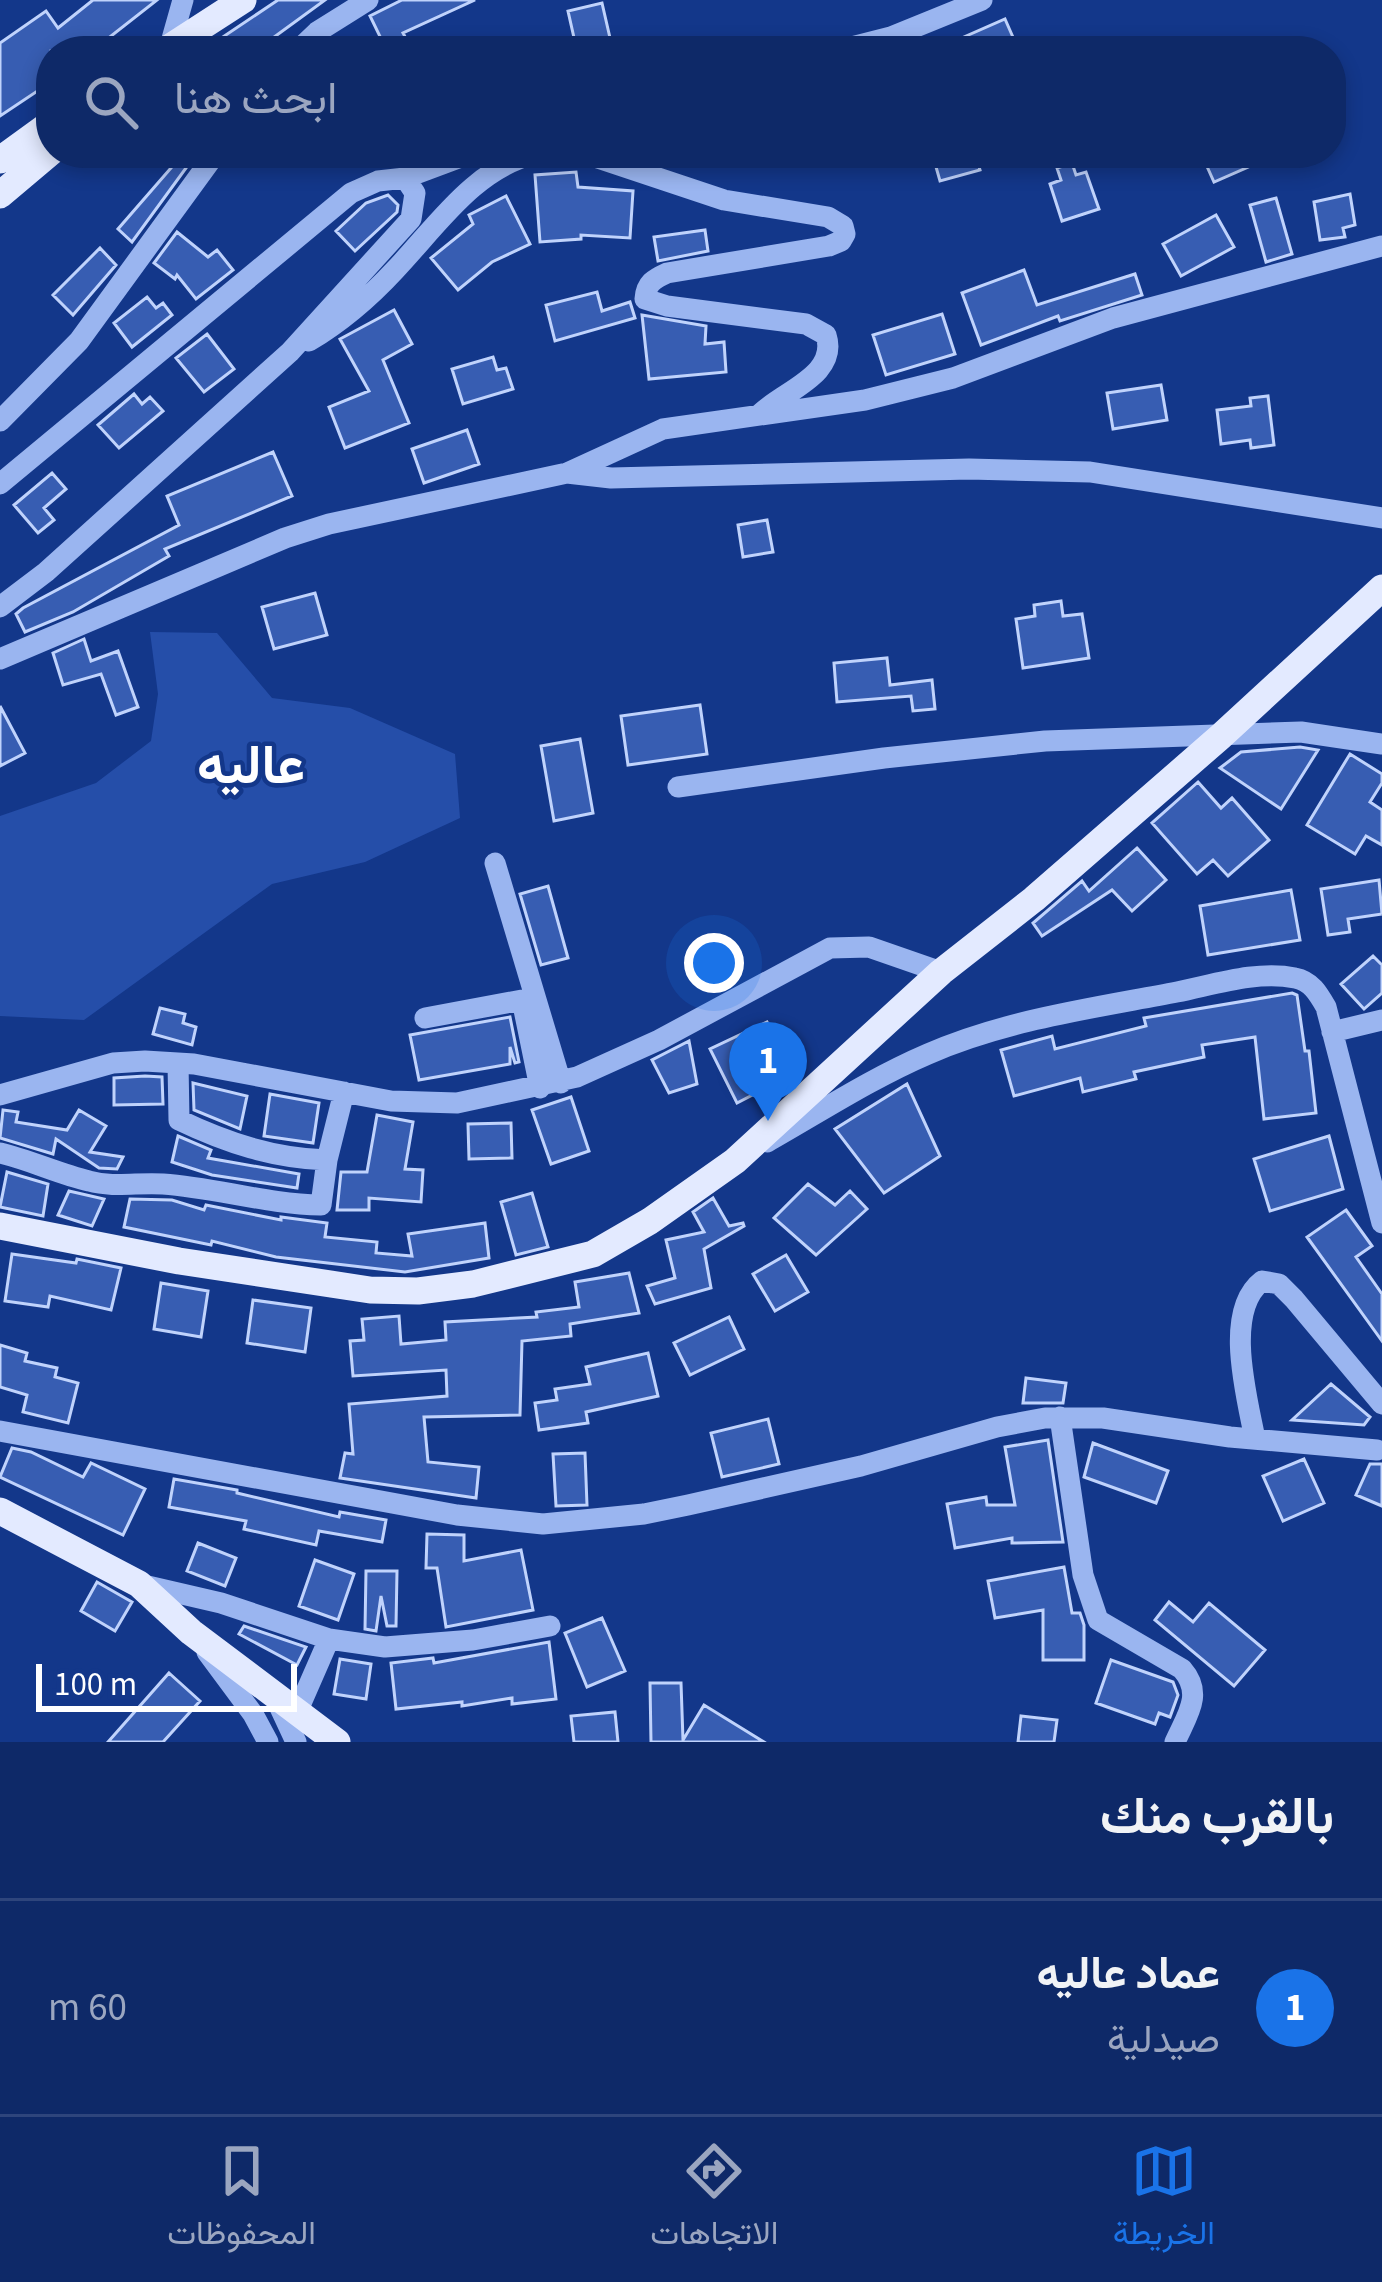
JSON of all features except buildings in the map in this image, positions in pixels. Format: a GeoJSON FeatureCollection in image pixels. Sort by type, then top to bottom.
{"type":"FeatureCollection","features":[{"type":"Feature","properties":{"kind":"main road"},"geometry":{"type":"LineString","coordinates":[[187,36],[243,0]]}},
{"type":"Feature","properties":{"kind":"main road"},"geometry":{"type":"LineString","coordinates":[[0,160],[36,134]]}},
{"type":"Feature","properties":{"kind":"main road"},"geometry":{"type":"LineString","coordinates":[[0,195],[36,165]]}},
{"type":"Feature","properties":{"kind":"main road"},"geometry":{"type":"LineString","coordinates":[[0,1226],[305,1283],[418,1291],[473,1284],[593,1254],[650,1221],[735,1160],[941,972],[1034,899],[1382,588]]}},
{"type":"Feature","properties":{"kind":"main road"},"geometry":{"type":"LineString","coordinates":[[0,1511],[139,1584],[191,1632],[298,1710],[318,1740]]}},
{"type":"Feature","properties":{"kind":"street"},"geometry":{"type":"LineString","coordinates":[[171,36],[183,0]]}},
{"type":"Feature","properties":{"kind":"street"},"geometry":{"type":"LineString","coordinates":[[313,36],[368,0]]}},
{"type":"Feature","properties":{"kind":"street"},"geometry":{"type":"LineString","coordinates":[[893,36],[982,0]]}},
{"type":"Feature","properties":{"kind":"street"},"geometry":{"type":"LineString","coordinates":[[0,421],[92,326],[205,168]]}},
{"type":"Feature","properties":{"kind":"street"},"geometry":{"type":"LineString","coordinates":[[0,484],[351,193],[432,168]]}},
{"type":"Feature","properties":{"kind":"street"},"geometry":{"type":"LineString","coordinates":[[290,352],[335,326],[395,270],[432,224],[481,180],[506,168]]}},
{"type":"Feature","properties":{"kind":"street"},"geometry":{"type":"LineString","coordinates":[[628,168],[724,200],[828,217],[843,226],[841,241],[829,246],[667,273],[653,279],[646,290],[645,299],[667,306],[806,325],[826,335],[829,352],[821,369],[778,396],[760,414]]}},
{"type":"Feature","properties":{"kind":"street"},"geometry":{"type":"LineString","coordinates":[[0,607],[46,572],[290,352],[411,219],[415,193],[405,178]]}},
{"type":"Feature","properties":{"kind":"street"},"geometry":{"type":"LineString","coordinates":[[0,659],[285,538],[329,524],[567,473],[663,429],[866,400],[953,378],[1112,318],[1382,246]]}},
{"type":"Feature","properties":{"kind":"street"},"geometry":{"type":"LineString","coordinates":[[567,473],[611,478],[1090,472],[1382,518]]}},
{"type":"Feature","properties":{"kind":"street"},"geometry":{"type":"LineString","coordinates":[[678,787],[1046,741],[1300,732],[1382,744]]}},
{"type":"Feature","properties":{"kind":"street"},"geometry":{"type":"LineString","coordinates":[[495,863],[551,1085]]}},
{"type":"Feature","properties":{"kind":"street"},"geometry":{"type":"LineString","coordinates":[[0,1095],[113,1063],[178,1063],[391,1101],[457,1103],[551,1085],[659,1040],[830,948],[868,947],[941,972]]}},
{"type":"Feature","properties":{"kind":"street"},"geometry":{"type":"LineString","coordinates":[[735,1160],[930,1052],[1085,1010],[1275,975],[1301,978],[1316,989],[1382,1222]]}},
{"type":"Feature","properties":{"kind":"street"},"geometry":{"type":"LineString","coordinates":[[424,1018],[522,1000],[551,1085]]}},
{"type":"Feature","properties":{"kind":"street"},"geometry":{"type":"LineString","coordinates":[[1332,1033],[1382,1020]]}},
{"type":"Feature","properties":{"kind":"street"},"geometry":{"type":"LineString","coordinates":[[178,1063],[179,1120],[223,1141],[285,1158],[327,1160]]}},
{"type":"Feature","properties":{"kind":"street"},"geometry":{"type":"LineString","coordinates":[[0,1153],[92,1182],[156,1183],[230,1191],[283,1204],[321,1205],[344,1091]]}},
{"type":"Feature","properties":{"kind":"street"},"geometry":{"type":"LineString","coordinates":[[1255,1439],[1242,1364],[1242,1320],[1250,1292],[1262,1281],[1279,1284],[1294,1298],[1382,1404]]}},
{"type":"Feature","properties":{"kind":"street"},"geometry":{"type":"LineString","coordinates":[[1060,1417],[1083,1575],[1098,1620],[1182,1669],[1192,1680],[1194,1698],[1175,1742]]}},
{"type":"Feature","properties":{"kind":"street"},"geometry":{"type":"LineString","coordinates":[[0,1432],[437,1511],[543,1523],[644,1514],[860,1466],[997,1427],[1060,1417],[1377,1450]]}},
{"type":"Feature","properties":{"kind":"street"},"geometry":{"type":"LineString","coordinates":[[139,1584],[221,1603],[329,1639],[385,1647],[434,1645],[550,1626]]}},
{"type":"Feature","properties":{"kind":"street"},"geometry":{"type":"LineString","coordinates":[[191,1632],[253,1714],[268,1742]]}},
{"type":"Feature","properties":{"kind":"street"},"geometry":{"type":"LineString","coordinates":[[298,1710],[329,1639]]}},
{"type":"Feature","properties":{"kind":"street"},"geometry":{"type":"LineString","coordinates":[[270,1690],[318,1740]]}},
{"type":"Feature","properties":{"kind":"shaded area"},"geometry":{"type":"Polygon","coordinates":[[[150,632],[217,633],[272,698],[350,708],[455,754],[460,818],[365,862],[272,884],[84,1020],[0,1016],[0,816],[96,783],[151,741],[158,694],[150,632]]]}},
{"type":"Feature","properties":{"kind":"place","name":"عماد عاليه"},"geometry":{"type":"Point","coordinates":[768,1121]}},
{"type":"Feature","properties":{"kind":"district","name":"عاليه"},"geometry":{"type":"Point","coordinates":[251,766]}}]}
